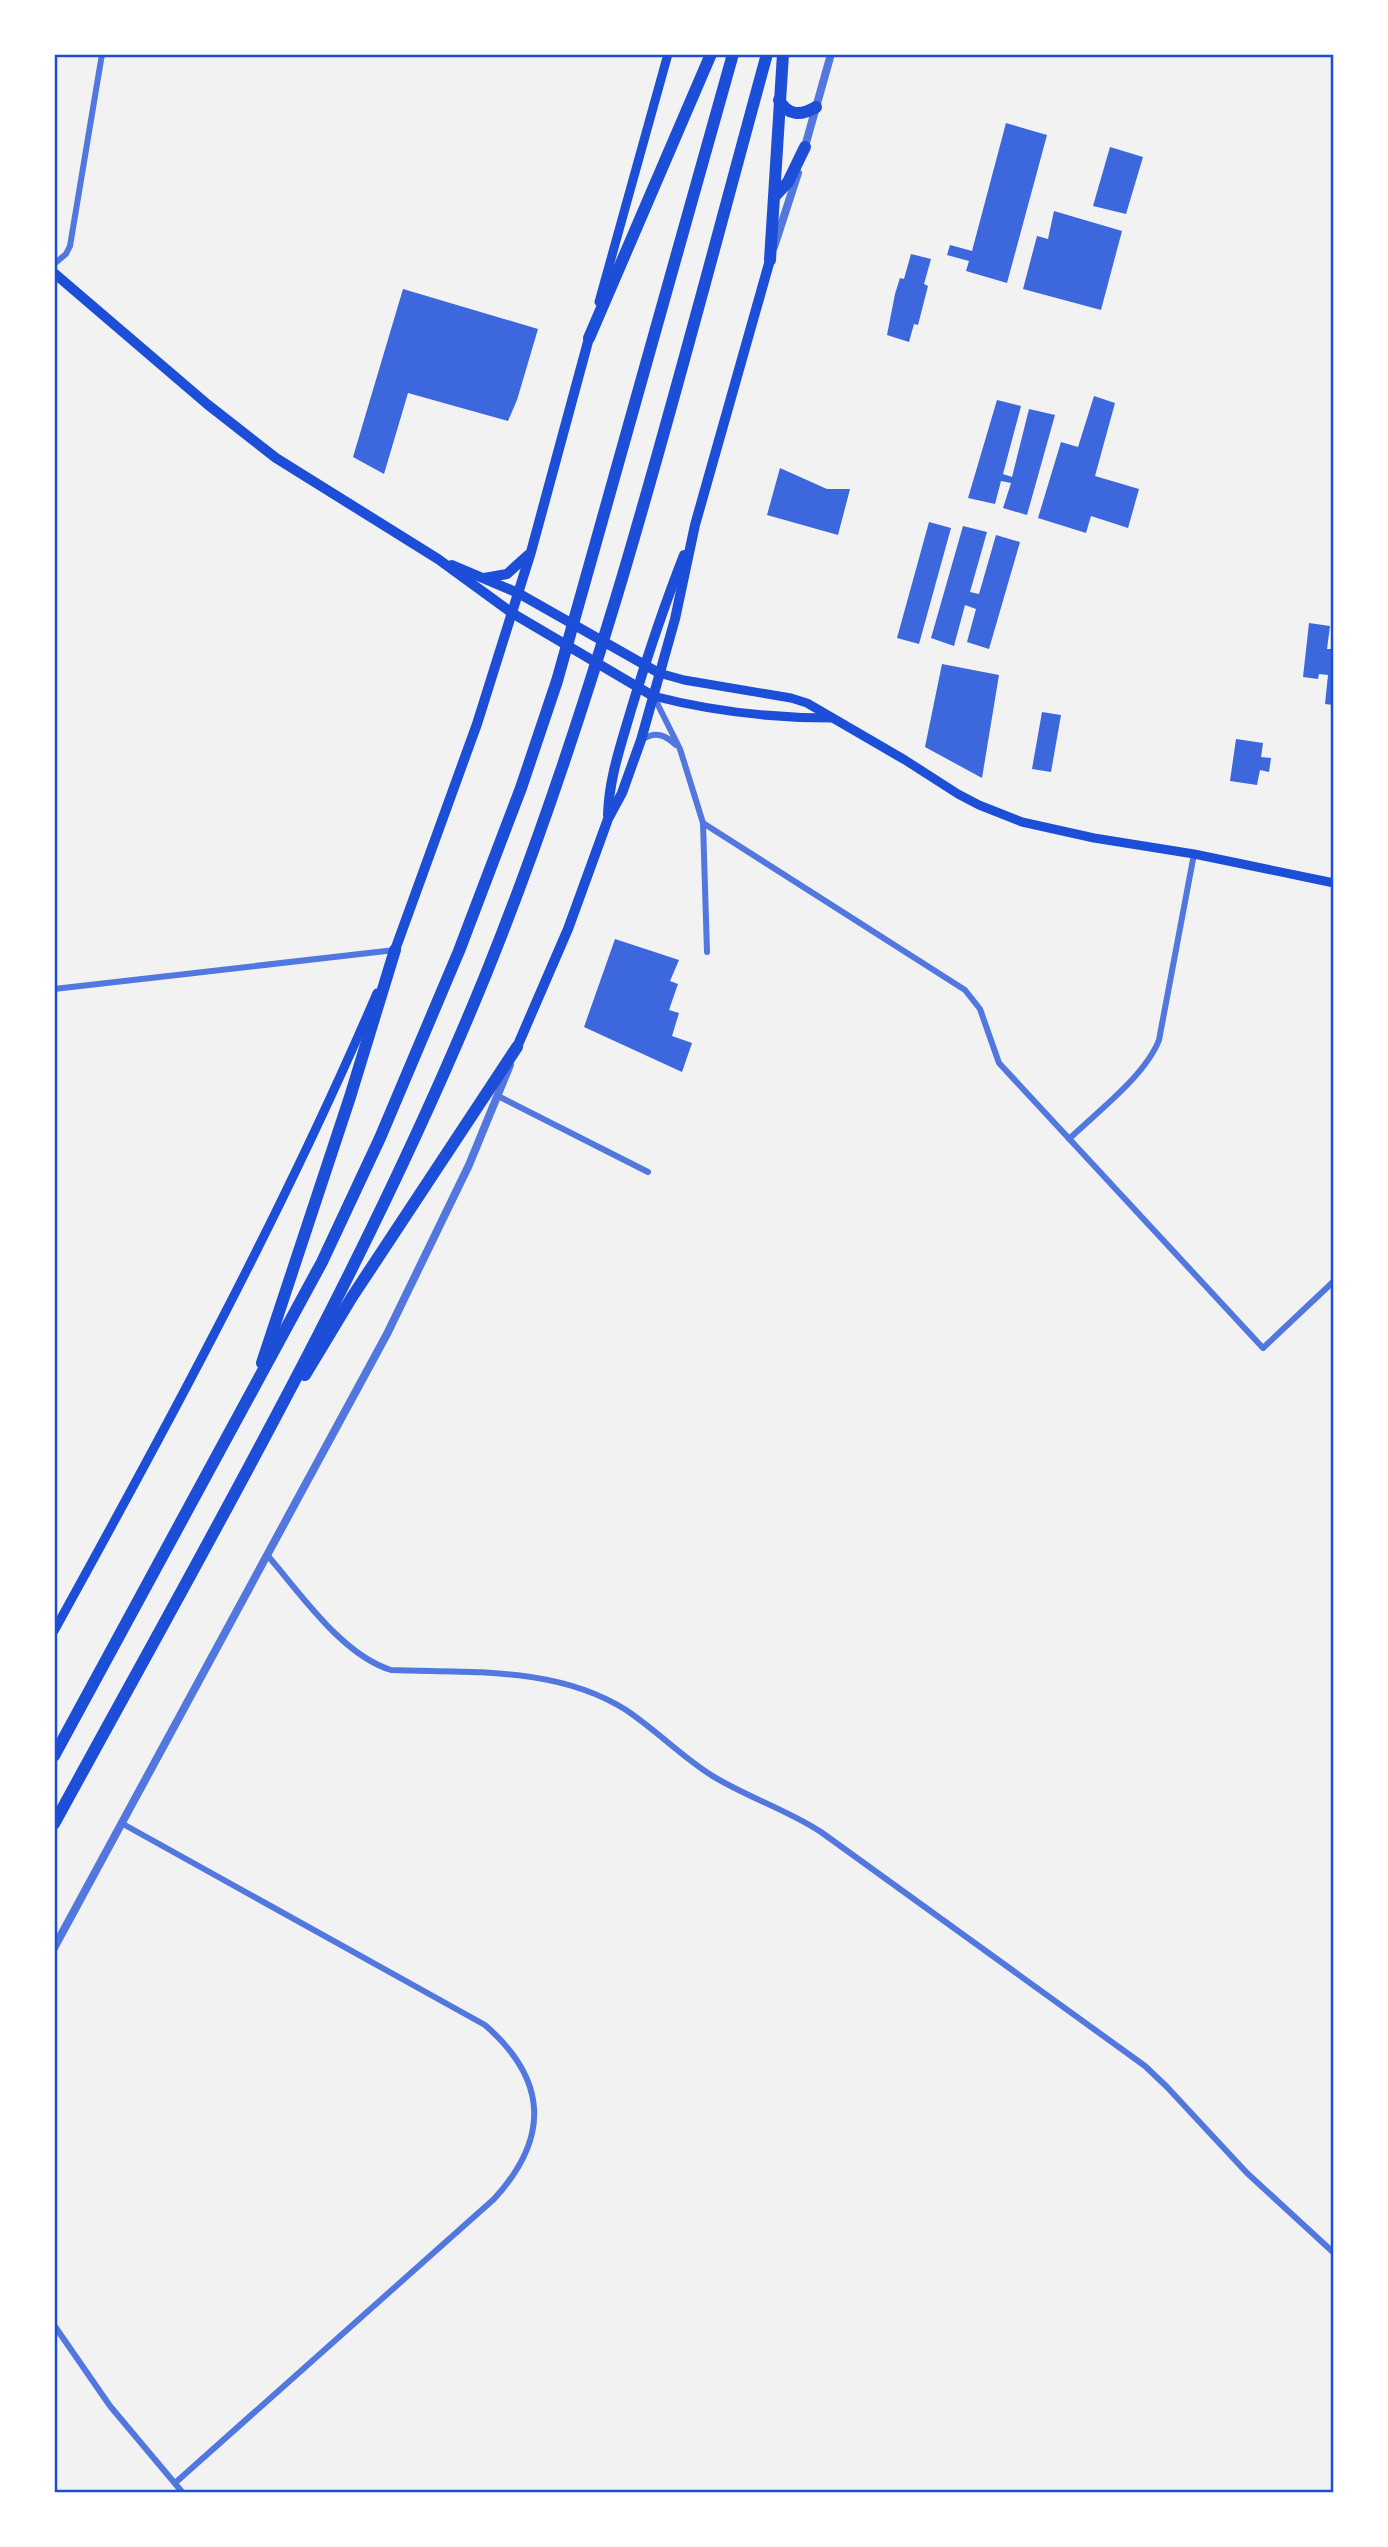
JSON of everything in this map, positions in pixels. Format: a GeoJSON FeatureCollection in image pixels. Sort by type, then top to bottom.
{"type":"FeatureCollection","features":[{"type":"Feature","properties":{"kind":"highway"},"geometry":{"type":"LineString","coordinates":[[589,338],[711,54]]}},
{"type":"Feature","properties":{"kind":"highway"},"geometry":{"type":"LineString","coordinates":[[54,1756],[250,1397],[354,1198],[408,1074],[493,863],[581,604],[733,54]]}},
{"type":"Feature","properties":{"kind":"highway"},"geometry":{"type":"LineString","coordinates":[[54,1824],[336,1301],[430,1108],[519,889],[587,696],[611,616],[767,54]]}},
{"type":"Feature","properties":{"kind":"highway"},"geometry":{"type":"LineString","coordinates":[[770,260],[783,54]]}},
{"type":"Feature","properties":{"kind":"highway"},"geometry":{"type":"LineString","coordinates":[[779,99],[791,113],[800,114],[816,107]]}},
{"type":"Feature","properties":{"kind":"highway"},"geometry":{"type":"LineString","coordinates":[[775,196],[788,182],[805,147]]}},
{"type":"Feature","properties":{"kind":"highway"},"geometry":{"type":"LineString","coordinates":[[250,1397],[350,1097],[395,950]]}},
{"type":"Feature","properties":{"kind":"highway"},"geometry":{"type":"LineString","coordinates":[[229,1502],[352,1297],[517,1047]]}},
{"type":"Feature","properties":{"kind":"main road"},"geometry":{"type":"LineString","coordinates":[[54,1631],[188,1387],[280,1208],[395,950],[466,758],[531,552],[668,54]]}},
{"type":"Feature","properties":{"kind":"main road"},"geometry":{"type":"LineString","coordinates":[[517,1047],[568,929],[608,819],[622,793],[641,740],[675,620],[695,525],[770,260]]}},
{"type":"Feature","properties":{"kind":"main road"},"geometry":{"type":"LineString","coordinates":[[54,273],[250,439],[438,559],[512,613],[638,688],[653,696],[680,703],[787,717],[833,718]]}},
{"type":"Feature","properties":{"kind":"main road"},"geometry":{"type":"LineString","coordinates":[[608,819],[609,787],[644,666],[695,525]]}},
{"type":"Feature","properties":{"kind":"main road"},"geometry":{"type":"LineString","coordinates":[[482,578],[507,575],[531,552]]}},
{"type":"Feature","properties":{"kind":"main road"},"geometry":{"type":"LineString","coordinates":[[438,559],[518,593],[659,673],[807,703],[958,794],[1022,822],[1334,883]]}},
{"type":"Feature","properties":{"kind":"street"},"geometry":{"type":"LineString","coordinates":[[54,264],[66,254],[70,246],[102,54]]}},
{"type":"Feature","properties":{"kind":"street"},"geometry":{"type":"LineString","coordinates":[[770,260],[831,54]]}},
{"type":"Feature","properties":{"kind":"street"},"geometry":{"type":"LineString","coordinates":[[653,696],[680,749],[703,823],[707,952]]}},
{"type":"Feature","properties":{"kind":"street"},"geometry":{"type":"LineString","coordinates":[[641,740],[652,734],[659,734],[668,737],[680,749]]}},
{"type":"Feature","properties":{"kind":"street"},"geometry":{"type":"LineString","coordinates":[[703,823],[956,982],[980,1009],[999,1063],[1263,1348],[1334,1281]]}},
{"type":"Feature","properties":{"kind":"street"},"geometry":{"type":"LineString","coordinates":[[1069,1139],[1139,1072],[1154,1051],[1194,854]]}},
{"type":"Feature","properties":{"kind":"street"},"geometry":{"type":"LineString","coordinates":[[54,989],[395,950]]}},
{"type":"Feature","properties":{"kind":"street"},"geometry":{"type":"LineString","coordinates":[[54,1948],[404,1300],[469,1164],[517,1047]]}},
{"type":"Feature","properties":{"kind":"street"},"geometry":{"type":"LineString","coordinates":[[498,1096],[648,1172]]}},
{"type":"Feature","properties":{"kind":"street"},"geometry":{"type":"LineString","coordinates":[[268,1556],[341,1640],[373,1664],[391,1670],[540,1678],[573,1686],[624,1709],[713,1776],[813,1827],[884,1880],[1028,1979],[1145,2066],[1247,2173],[1334,2253]]}},
{"type":"Feature","properties":{"kind":"street"},"geometry":{"type":"LineString","coordinates":[[123,1824],[485,2025],[502,2040],[515,2058],[527,2079],[534,2103],[534,2124],[529,2147],[520,2166],[494,2199],[175,2483]]}},
{"type":"Feature","properties":{"kind":"street"},"geometry":{"type":"LineString","coordinates":[[54,2325],[94,2384],[183,2493]]}},
{"type":"Feature","properties":{"kind":"building"},"geometry":{"type":"Polygon","coordinates":[[[1006,123],[1047,135],[1007,283],[966,271],[969,261],[947,255],[950,245],[972,251],[1006,123]]]}},
{"type":"Feature","properties":{"kind":"building"},"geometry":{"type":"Polygon","coordinates":[[[1110,147],[1143,157],[1126,214],[1093,206],[1110,147]]]}},
{"type":"Feature","properties":{"kind":"building"},"geometry":{"type":"Polygon","coordinates":[[[1054,211],[1122,231],[1101,310],[1023,289],[1037,236],[1048,239],[1054,211]]]}},
{"type":"Feature","properties":{"kind":"building"},"geometry":{"type":"Polygon","coordinates":[[[911,254],[931,259],[924,284],[928,286],[918,325],[914,324],[909,342],[887,335],[895,294],[900,278],[904,279],[911,254]]]}},
{"type":"Feature","properties":{"kind":"building"},"geometry":{"type":"Polygon","coordinates":[[[403,289],[538,329],[508,421],[408,393],[384,474],[353,457],[403,289]]]}},
{"type":"Feature","properties":{"kind":"building"},"geometry":{"type":"Polygon","coordinates":[[[1094,396],[1115,403],[1095,476],[1139,489],[1128,528],[1091,516],[1086,533],[1038,518],[1061,442],[1078,447],[1094,396]]]}},
{"type":"Feature","properties":{"kind":"building"},"geometry":{"type":"Polygon","coordinates":[[[997,400],[1021,406],[1003,474],[1012,477],[1029,409],[1055,415],[1027,515],[1003,508],[1011,483],[1001,481],[995,504],[968,498],[997,400]]]}},
{"type":"Feature","properties":{"kind":"building"},"geometry":{"type":"Polygon","coordinates":[[[780,468],[827,489],[850,489],[838,535],[767,515],[780,468]]]}},
{"type":"Feature","properties":{"kind":"building"},"geometry":{"type":"Polygon","coordinates":[[[929,522],[951,528],[919,644],[897,638],[929,522]]]}},
{"type":"Feature","properties":{"kind":"building"},"geometry":{"type":"Polygon","coordinates":[[[963,526],[987,532],[970,592],[979,594],[996,535],[1020,542],[989,649],[967,642],[976,609],[965,605],[954,646],[931,638],[963,526]]]}},
{"type":"Feature","properties":{"kind":"building"},"geometry":{"type":"Polygon","coordinates":[[[1309,623],[1330,626],[1327,649],[1331,649],[1334,642],[1334,705],[1325,704],[1328,675],[1319,674],[1318,679],[1303,677],[1309,623]]]}},
{"type":"Feature","properties":{"kind":"building"},"geometry":{"type":"Polygon","coordinates":[[[942,664],[999,675],[982,778],[925,747],[942,664]]]}},
{"type":"Feature","properties":{"kind":"building"},"geometry":{"type":"Polygon","coordinates":[[[1042,712],[1061,715],[1051,772],[1032,769],[1042,712]]]}},
{"type":"Feature","properties":{"kind":"building"},"geometry":{"type":"Polygon","coordinates":[[[1236,739],[1263,743],[1261,757],[1271,758],[1269,772],[1260,770],[1257,785],[1230,781],[1236,739]]]}},
{"type":"Feature","properties":{"kind":"building"},"geometry":{"type":"Polygon","coordinates":[[[615,939],[679,960],[670,981],[678,984],[669,1010],[679,1013],[672,1036],[692,1043],[682,1072],[584,1027],[615,939]]]}}]}
